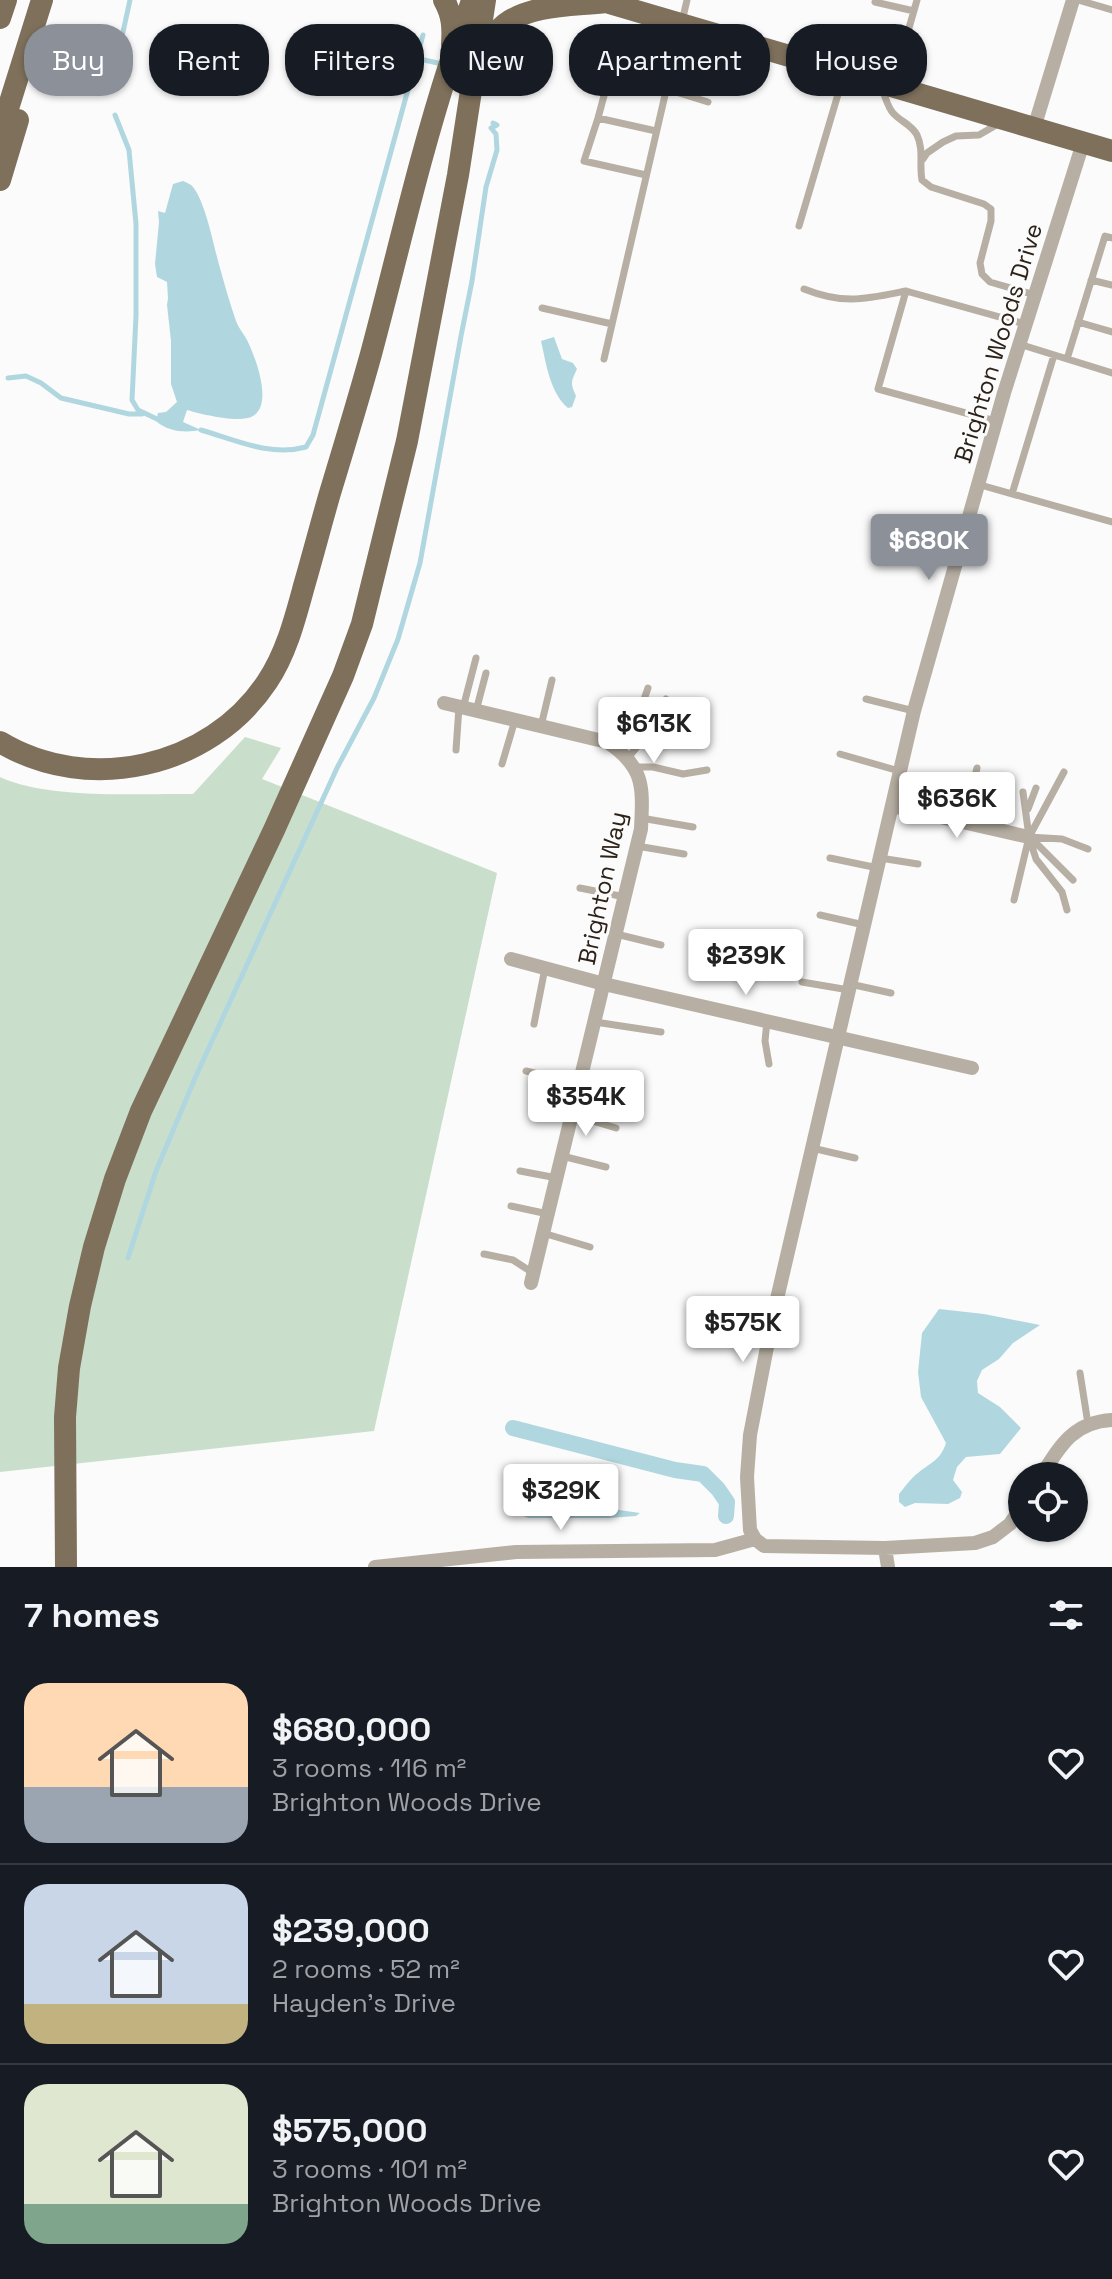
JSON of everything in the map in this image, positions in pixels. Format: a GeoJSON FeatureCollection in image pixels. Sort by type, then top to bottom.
{"type":"FeatureCollection","features":[{"type":"Feature","properties":{"kind":"main road"},"geometry":{"type":"LineString","coordinates":[[0,18],[6,0]]}},
{"type":"Feature","properties":{"kind":"main road"},"geometry":{"type":"LineString","coordinates":[[0,134],[42,0]]}},
{"type":"Feature","properties":{"kind":"main road"},"geometry":{"type":"LineString","coordinates":[[444,0],[453,24]]}},
{"type":"Feature","properties":{"kind":"main road"},"geometry":{"type":"LineString","coordinates":[[464,24],[472,0]]}},
{"type":"Feature","properties":{"kind":"main road"},"geometry":{"type":"LineString","coordinates":[[482,24],[485,0]]}},
{"type":"Feature","properties":{"kind":"main road"},"geometry":{"type":"LineString","coordinates":[[507,24],[537,11],[602,1],[681,24]]}},
{"type":"Feature","properties":{"kind":"main road"},"geometry":{"type":"LineString","coordinates":[[0,180],[18,118],[23,62]]}},
{"type":"Feature","properties":{"kind":"main road"},"geometry":{"type":"LineString","coordinates":[[0,742],[28,756],[60,766],[116,768],[151,763],[182,753],[228,724],[270,679],[293,625],[440,96]]}},
{"type":"Feature","properties":{"kind":"main road"},"geometry":{"type":"LineString","coordinates":[[66,1567],[65,1417],[69,1368],[94,1247],[141,1111],[280,817],[343,676],[362,624],[407,441],[470,96]]}},
{"type":"Feature","properties":{"kind":"main road"},"geometry":{"type":"LineString","coordinates":[[926,96],[1112,151]]}},
{"type":"Feature","properties":{"kind":"street"},"geometry":{"type":"LineString","coordinates":[[1034,128],[1075,0]]}},
{"type":"Feature","properties":{"kind":"street","name":"Brighton Woods Drive"},"geometry":{"type":"LineString","coordinates":[[755,1539],[750,1530],[747,1477],[751,1421],[914,711],[995,421],[1083,143]]}},
{"type":"Feature","properties":{"kind":"street"},"geometry":{"type":"LineString","coordinates":[[444,703],[607,742],[627,759]]}},
{"type":"Feature","properties":{"kind":"street","name":"Brighton Way"},"geometry":{"type":"LineString","coordinates":[[532,1278],[637,846],[643,797],[638,774],[627,759]]}},
{"type":"Feature","properties":{"kind":"street"},"geometry":{"type":"LineString","coordinates":[[892,806],[1029,837]]}},
{"type":"Feature","properties":{"kind":"street"},"geometry":{"type":"LineString","coordinates":[[511,959],[604,984],[972,1068]]}},
{"type":"Feature","properties":{"kind":"street"},"geometry":{"type":"LineString","coordinates":[[1046,1462],[1050,1452],[1074,1432],[1088,1424],[1112,1420]]}},
{"type":"Feature","properties":{"kind":"street"},"geometry":{"type":"LineString","coordinates":[[375,1567],[516,1552],[715,1550],[755,1539],[764,1546],[885,1548],[975,1543],[993,1537],[1008,1525]]}},
{"type":"Feature","properties":{"kind":"street"},"geometry":{"type":"LineString","coordinates":[[885,1548],[888,1567]]}},
{"type":"Feature","properties":{"kind":"lane"},"geometry":{"type":"LineString","coordinates":[[681,24],[687,0]]}},
{"type":"Feature","properties":{"kind":"lane"},"geometry":{"type":"LineString","coordinates":[[876,0],[914,11]]}},
{"type":"Feature","properties":{"kind":"lane"},"geometry":{"type":"LineString","coordinates":[[909,24],[917,0]]}},
{"type":"Feature","properties":{"kind":"lane"},"geometry":{"type":"LineString","coordinates":[[1075,0],[1112,10]]}},
{"type":"Feature","properties":{"kind":"lane"},"geometry":{"type":"LineString","coordinates":[[604,96],[584,161],[646,175]]}},
{"type":"Feature","properties":{"kind":"lane"},"geometry":{"type":"LineString","coordinates":[[604,359],[664,96]]}},
{"type":"Feature","properties":{"kind":"lane"},"geometry":{"type":"LineString","coordinates":[[690,96],[708,102]]}},
{"type":"Feature","properties":{"kind":"lane"},"geometry":{"type":"LineString","coordinates":[[799,226],[837,96]]}},
{"type":"Feature","properties":{"kind":"lane"},"geometry":{"type":"LineString","coordinates":[[888,96],[892,113],[908,123],[916,133],[923,159]]}},
{"type":"Feature","properties":{"kind":"lane"},"geometry":{"type":"LineString","coordinates":[[598,118],[656,131]]}},
{"type":"Feature","properties":{"kind":"lane"},"geometry":{"type":"LineString","coordinates":[[1005,120],[979,135],[956,136],[943,142],[923,159],[920,166],[922,180],[931,187],[991,209],[980,263],[982,274],[990,282],[1035,295]]}},
{"type":"Feature","properties":{"kind":"lane"},"geometry":{"type":"LineString","coordinates":[[1067,359],[1105,236],[1112,238]]}},
{"type":"Feature","properties":{"kind":"lane"},"geometry":{"type":"LineString","coordinates":[[1091,280],[1112,285]]}},
{"type":"Feature","properties":{"kind":"lane"},"geometry":{"type":"LineString","coordinates":[[804,289],[825,297],[860,300],[906,291],[1025,324]]}},
{"type":"Feature","properties":{"kind":"lane"},"geometry":{"type":"LineString","coordinates":[[906,291],[878,389],[995,421]]}},
{"type":"Feature","properties":{"kind":"lane"},"geometry":{"type":"LineString","coordinates":[[542,308],[612,324]]}},
{"type":"Feature","properties":{"kind":"lane"},"geometry":{"type":"LineString","coordinates":[[1078,322],[1112,332]]}},
{"type":"Feature","properties":{"kind":"lane"},"geometry":{"type":"LineString","coordinates":[[1019,344],[1112,373]]}},
{"type":"Feature","properties":{"kind":"lane"},"geometry":{"type":"LineString","coordinates":[[1012,494],[1054,355]]}},
{"type":"Feature","properties":{"kind":"lane"},"geometry":{"type":"LineString","coordinates":[[977,484],[1112,522]]}},
{"type":"Feature","properties":{"kind":"lane"},"geometry":{"type":"LineString","coordinates":[[456,750],[476,658]]}},
{"type":"Feature","properties":{"kind":"lane"},"geometry":{"type":"LineString","coordinates":[[466,709],[486,673]]}},
{"type":"Feature","properties":{"kind":"lane"},"geometry":{"type":"LineString","coordinates":[[541,726],[552,680]]}},
{"type":"Feature","properties":{"kind":"lane"},"geometry":{"type":"LineString","coordinates":[[627,759],[648,688]]}},
{"type":"Feature","properties":{"kind":"lane"},"geometry":{"type":"LineString","coordinates":[[627,759],[644,738],[666,699]]}},
{"type":"Feature","properties":{"kind":"lane"},"geometry":{"type":"LineString","coordinates":[[866,699],[914,711]]}},
{"type":"Feature","properties":{"kind":"lane"},"geometry":{"type":"LineString","coordinates":[[502,764],[515,720]]}},
{"type":"Feature","properties":{"kind":"lane"},"geometry":{"type":"LineString","coordinates":[[840,754],[900,771]]}},
{"type":"Feature","properties":{"kind":"lane"},"geometry":{"type":"LineString","coordinates":[[627,759],[683,774],[707,770]]}},
{"type":"Feature","properties":{"kind":"lane"},"geometry":{"type":"LineString","coordinates":[[963,822],[977,768]]}},
{"type":"Feature","properties":{"kind":"lane"},"geometry":{"type":"LineString","coordinates":[[1014,900],[1029,837],[1064,772]]}},
{"type":"Feature","properties":{"kind":"lane"},"geometry":{"type":"LineString","coordinates":[[1027,811],[1036,788]]}},
{"type":"Feature","properties":{"kind":"lane"},"geometry":{"type":"LineString","coordinates":[[1023,792],[1029,837],[1036,859],[1062,892],[1067,910]]}},
{"type":"Feature","properties":{"kind":"lane"},"geometry":{"type":"LineString","coordinates":[[641,818],[693,827]]}},
{"type":"Feature","properties":{"kind":"lane"},"geometry":{"type":"LineString","coordinates":[[1029,837],[1062,839],[1088,849]]}},
{"type":"Feature","properties":{"kind":"lane"},"geometry":{"type":"LineString","coordinates":[[1029,837],[1073,880]]}},
{"type":"Feature","properties":{"kind":"lane"},"geometry":{"type":"LineString","coordinates":[[637,846],[684,854]]}},
{"type":"Feature","properties":{"kind":"lane"},"geometry":{"type":"LineString","coordinates":[[830,858],[918,864]]}},
{"type":"Feature","properties":{"kind":"lane"},"geometry":{"type":"LineString","coordinates":[[580,888],[625,897]]}},
{"type":"Feature","properties":{"kind":"lane"},"geometry":{"type":"LineString","coordinates":[[820,915],[864,925]]}},
{"type":"Feature","properties":{"kind":"lane"},"geometry":{"type":"LineString","coordinates":[[616,934],[661,945]]}},
{"type":"Feature","properties":{"kind":"lane"},"geometry":{"type":"LineString","coordinates":[[534,1024],[545,968]]}},
{"type":"Feature","properties":{"kind":"lane"},"geometry":{"type":"LineString","coordinates":[[802,982],[891,993]]}},
{"type":"Feature","properties":{"kind":"lane"},"geometry":{"type":"LineString","coordinates":[[767,1021],[765,1041],[769,1064]]}},
{"type":"Feature","properties":{"kind":"lane"},"geometry":{"type":"LineString","coordinates":[[595,1022],[661,1032]]}},
{"type":"Feature","properties":{"kind":"lane"},"geometry":{"type":"LineString","coordinates":[[526,1071],[580,1084]]}},
{"type":"Feature","properties":{"kind":"lane"},"geometry":{"type":"LineString","coordinates":[[573,1112],[616,1128]]}},
{"type":"Feature","properties":{"kind":"lane"},"geometry":{"type":"LineString","coordinates":[[812,1148],[855,1158]]}},
{"type":"Feature","properties":{"kind":"lane"},"geometry":{"type":"LineString","coordinates":[[562,1156],[606,1167]]}},
{"type":"Feature","properties":{"kind":"lane"},"geometry":{"type":"LineString","coordinates":[[520,1171],[557,1178]]}},
{"type":"Feature","properties":{"kind":"lane"},"geometry":{"type":"LineString","coordinates":[[511,1206],[548,1214]]}},
{"type":"Feature","properties":{"kind":"lane"},"geometry":{"type":"LineString","coordinates":[[543,1233],[590,1247]]}},
{"type":"Feature","properties":{"kind":"lane"},"geometry":{"type":"LineString","coordinates":[[484,1254],[513,1260],[532,1278]]}},
{"type":"Feature","properties":{"kind":"lane"},"geometry":{"type":"LineString","coordinates":[[1080,1373],[1088,1424]]}},
{"type":"Feature","properties":{"kind":"green space"},"geometry":{"type":"Polygon","coordinates":[[[245,737],[281,748],[262,779],[497,873],[374,1431],[0,1472],[0,777],[20,784],[68,792],[193,794],[245,737]]]}},
{"type":"Feature","properties":{"kind":"water"},"geometry":{"type":"Polygon","coordinates":[[[183,181],[192,186],[202,204],[237,324],[255,359],[262,402],[253,416],[239,419],[187,410],[183,422],[201,430],[177,431],[156,421],[158,413],[166,412],[177,402],[171,384],[167,282],[157,277],[155,264],[158,211],[165,213],[173,184],[183,181]]]}},
{"type":"Feature","properties":{"kind":"water"},"geometry":{"type":"Polygon","coordinates":[[[554,337],[562,359],[573,363],[577,369],[572,382],[576,396],[572,407],[568,408],[553,386],[541,341],[554,337]]]}},
{"type":"Feature","properties":{"kind":"water"},"geometry":{"type":"Polygon","coordinates":[[[939,1309],[1040,1325],[982,1370],[977,1381],[978,1393],[1000,1407],[1021,1428],[1000,1454],[966,1457],[957,1467],[953,1480],[962,1492],[960,1498],[948,1504],[915,1503],[905,1507],[899,1502],[899,1494],[915,1475],[938,1458],[946,1443],[921,1397],[918,1372],[922,1333],[939,1309]]]}},
{"type":"Feature","properties":{"kind":"water"},"geometry":{"type":"Polygon","coordinates":[[[532,1489],[572,1497],[598,1507],[640,1513],[609,1518],[528,1518],[519,1514],[520,1497],[532,1489]]]}},
{"type":"Feature","properties":{"kind":"waterway"},"geometry":{"type":"LineString","coordinates":[[125,24],[130,0]]}},
{"type":"Feature","properties":{"kind":"waterway"},"geometry":{"type":"LineString","coordinates":[[424,60],[438,63]]}},
{"type":"Feature","properties":{"kind":"waterway"},"geometry":{"type":"LineString","coordinates":[[201,430],[266,449],[306,447],[313,435],[406,96]]}},
{"type":"Feature","properties":{"kind":"waterway"},"geometry":{"type":"LineString","coordinates":[[115,115],[129,150],[136,224],[132,400],[138,410],[157,419]]}},
{"type":"Feature","properties":{"kind":"waterway"},"geometry":{"type":"LineString","coordinates":[[128,1258],[156,1171],[196,1076],[337,768],[374,698],[398,639],[420,563],[472,281],[486,187],[497,150],[496,134],[491,128],[497,125],[493,123]]}},
{"type":"Feature","properties":{"kind":"waterway"},"geometry":{"type":"LineString","coordinates":[[8,378],[26,376],[61,398],[129,414],[142,414]]}},
{"type":"Feature","properties":{"kind":"waterway"},"geometry":{"type":"LineString","coordinates":[[513,1428],[675,1470],[703,1474],[727,1502],[726,1516]]}}]}
